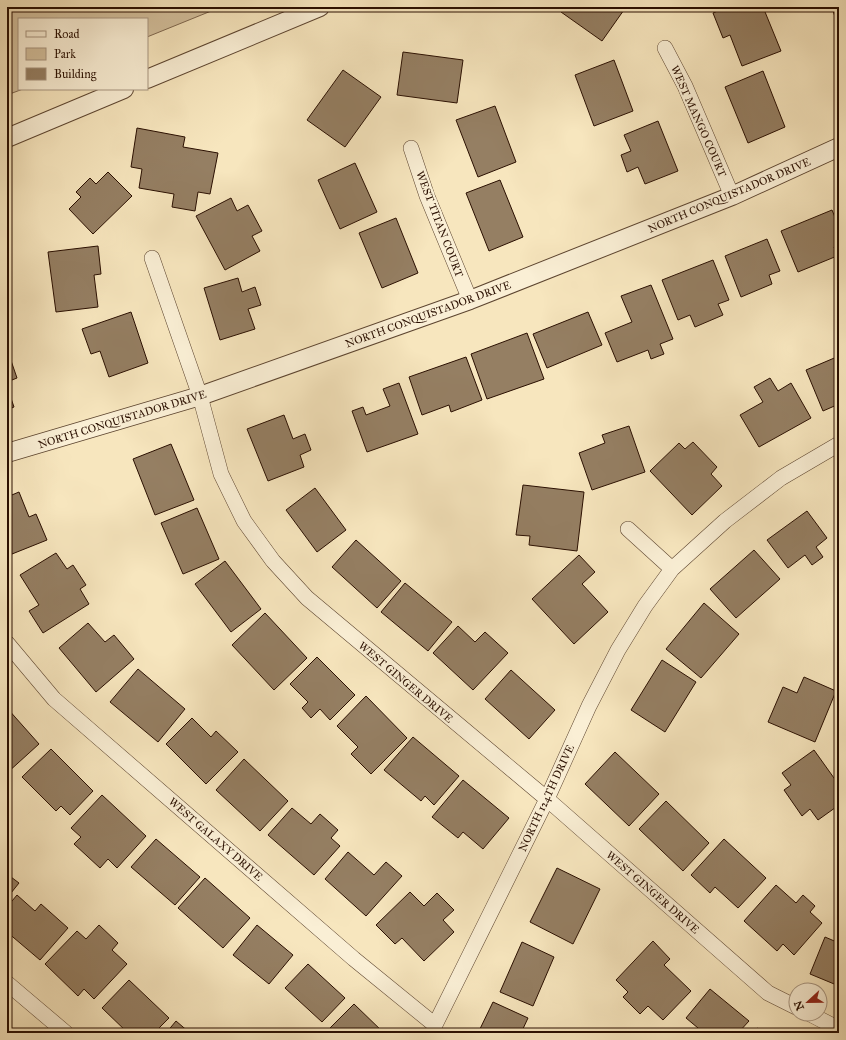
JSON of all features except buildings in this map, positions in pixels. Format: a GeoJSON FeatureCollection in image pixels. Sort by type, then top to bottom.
{"type":"FeatureCollection","features":[{"type":"Feature","properties":{"kind":"street"},"geometry":{"type":"LineString","coordinates":[[148,79],[320,7]]}},
{"type":"Feature","properties":{"kind":"street","name":"WEST MANGO COURT"},"geometry":{"type":"LineString","coordinates":[[665,48],[685,86],[732,196]]}},
{"type":"Feature","properties":{"kind":"street"},"geometry":{"type":"LineString","coordinates":[[7,138],[122,90]]}},
{"type":"Feature","properties":{"kind":"street","name":"NORTH CONQUISTADOR DRIVE"},"geometry":{"type":"LineString","coordinates":[[7,452],[200,396],[470,300],[732,196],[839,147]]}},
{"type":"Feature","properties":{"kind":"street","name":"WEST TITAN COURT"},"geometry":{"type":"LineString","coordinates":[[411,148],[427,196],[470,300]]}},
{"type":"Feature","properties":{"kind":"street","name":"WEST GINGER DRIVE"},"geometry":{"type":"LineString","coordinates":[[152,258],[200,396],[221,474],[244,521],[273,561],[306,598],[547,800],[768,993],[788,1003]]}},
{"type":"Feature","properties":{"kind":"street","name":"NORTH 124TH DRIVE"},"geometry":{"type":"LineString","coordinates":[[433,1029],[547,800],[589,706],[618,650],[672,569],[724,521],[780,478],[839,444]]}},
{"type":"Feature","properties":{"kind":"street"},"geometry":{"type":"LineString","coordinates":[[628,528],[672,569]]}},
{"type":"Feature","properties":{"kind":"street","name":"WEST GALAXY DRIVE"},"geometry":{"type":"LineString","coordinates":[[7,643],[54,699],[348,953],[433,1029]]}},
{"type":"Feature","properties":{"kind":"street"},"geometry":{"type":"LineString","coordinates":[[7,983],[66,1033]]}},
{"type":"Feature","properties":{"kind":"street"},"geometry":{"type":"LineString","coordinates":[[825,1022],[839,1029]]}},
{"type":"Feature","properties":{"kind":"green space"},"geometry":{"type":"Polygon","coordinates":[[[7,7],[221,7],[148,37],[148,18],[18,18],[18,90],[20,90],[7,95],[7,7]]]}}]}
